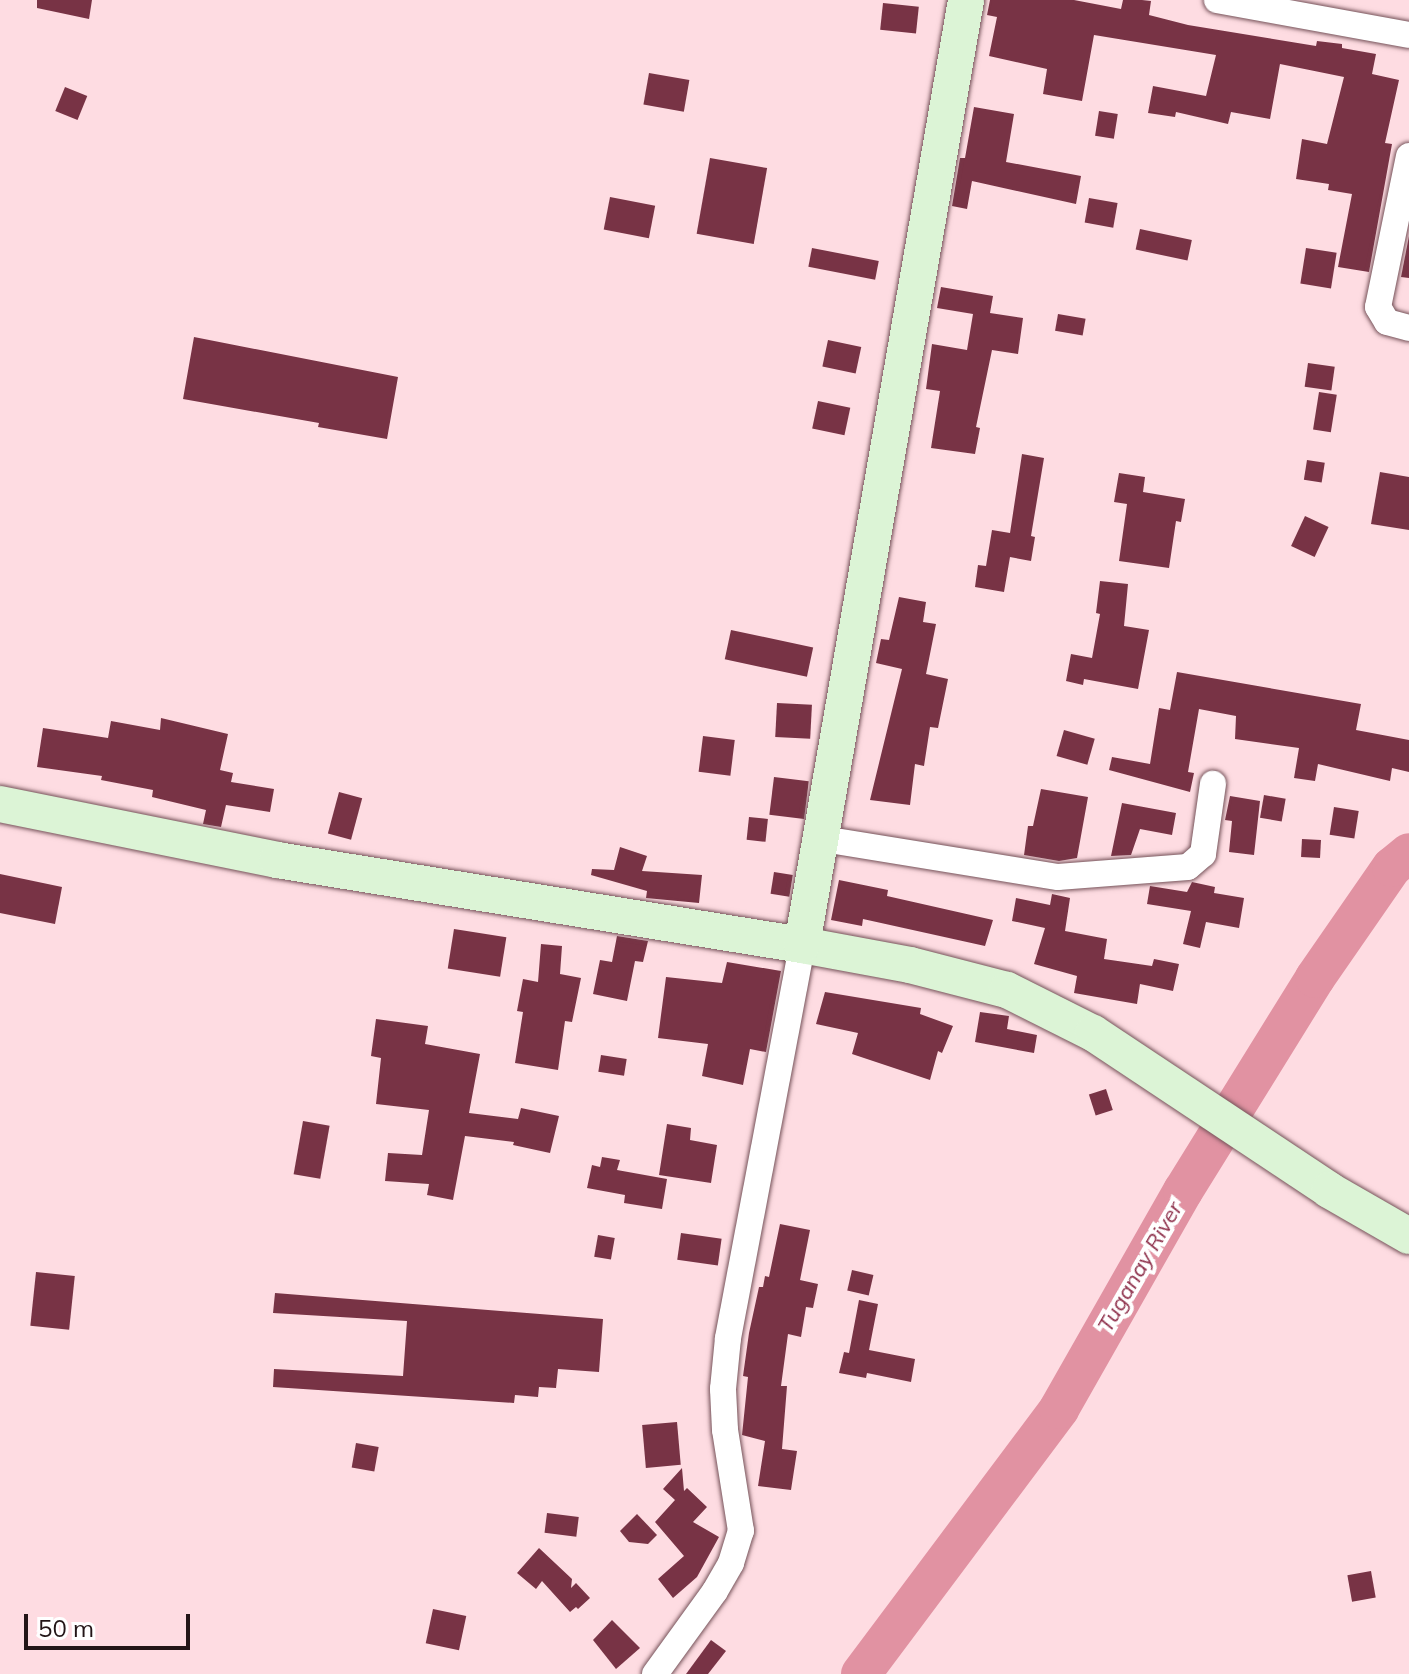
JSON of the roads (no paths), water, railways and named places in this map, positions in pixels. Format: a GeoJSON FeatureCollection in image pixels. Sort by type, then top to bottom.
{"type":"FeatureCollection","features":[{"type":"Feature","properties":{"kind":"street"},"geometry":{"type":"LineString","coordinates":[[655,1674],[715,1591],[731,1563],[741,1531],[725,1430],[723,1389],[728,1338],[823,839],[966,0]]}},
{"type":"Feature","properties":{"kind":"street"},"geometry":{"type":"LineString","coordinates":[[1217,0],[1409,35]]}},
{"type":"Feature","properties":{"kind":"street"},"geometry":{"type":"LineString","coordinates":[[1409,156],[1378,307],[1387,322],[1409,328]]}},
{"type":"Feature","properties":{"kind":"street"},"geometry":{"type":"LineString","coordinates":[[823,839],[1058,877],[1188,867],[1203,854],[1213,784]]}},
{"type":"Feature","properties":{"kind":"street"},"geometry":{"type":"LineString","coordinates":[[0,804],[277,860],[802,945],[910,965],[1007,990],[1093,1033],[1329,1190],[1409,1236]]}},
{"type":"Feature","properties":{"kind":"waterway","name":"Tuganay River"},"geometry":{"type":"LineString","coordinates":[[861,1674],[1059,1409],[1183,1191],[1315,978],[1392,867],[1409,853]]}}]}
